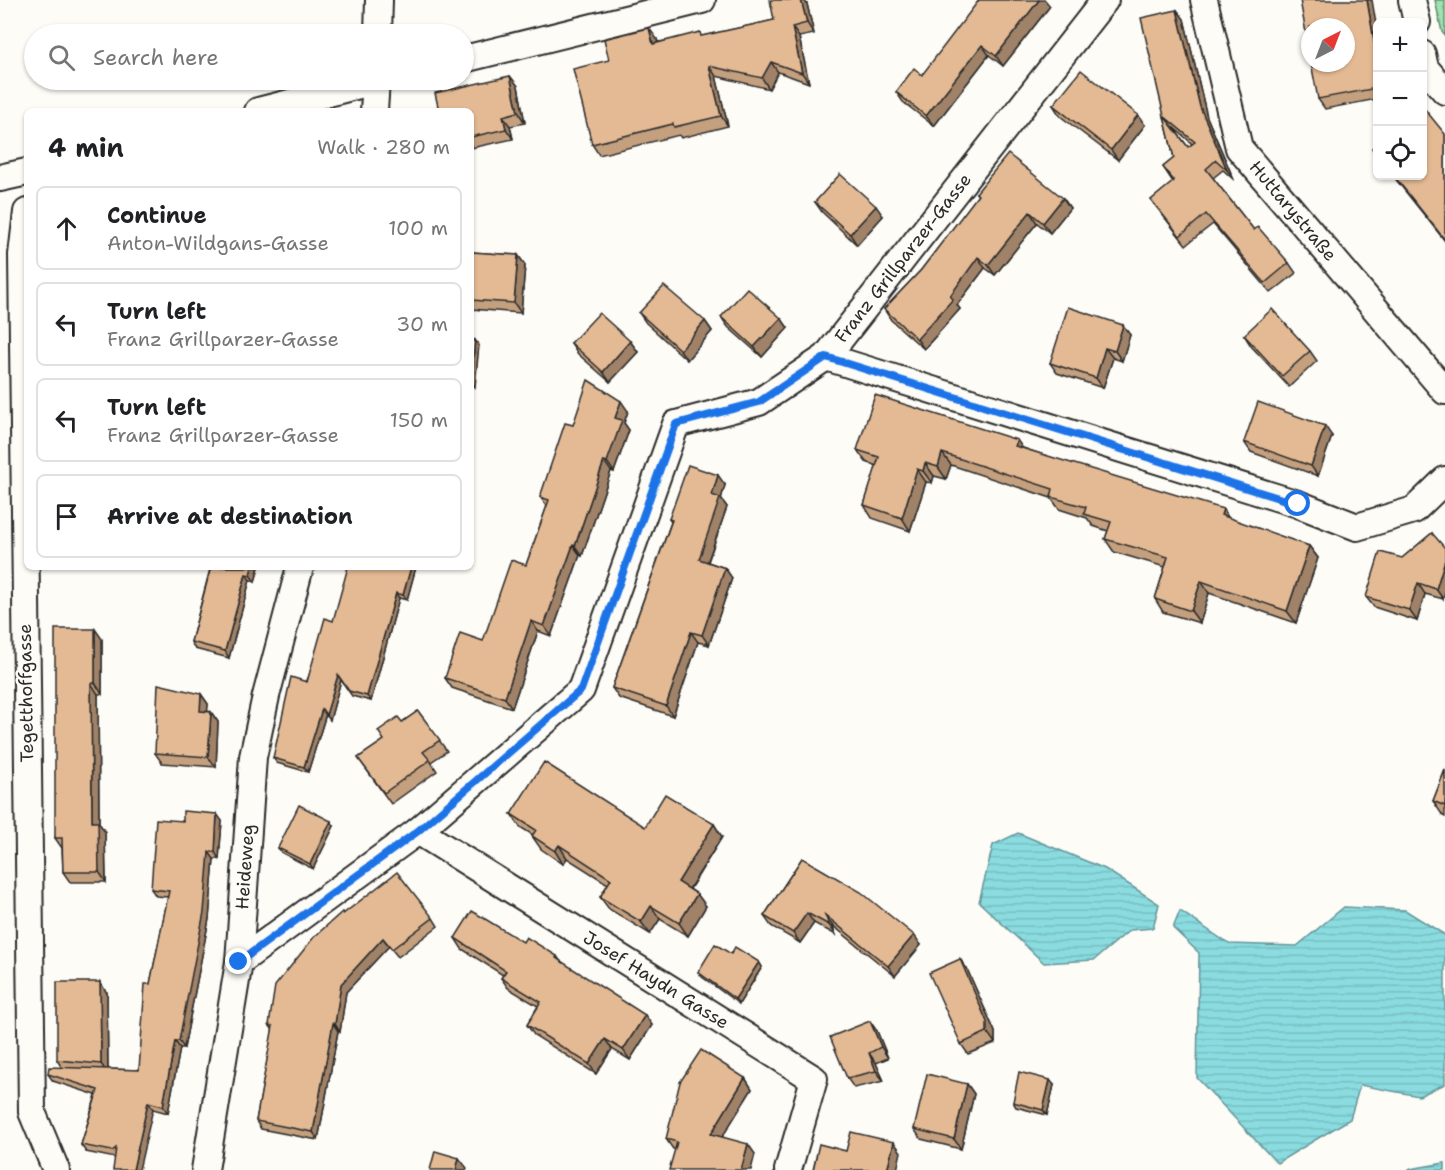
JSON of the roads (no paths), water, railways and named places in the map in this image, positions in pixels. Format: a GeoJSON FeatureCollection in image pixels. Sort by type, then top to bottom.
{"type":"FeatureCollection","features":[{"type":"Feature","properties":{"kind":"street"},"geometry":{"type":"LineString","coordinates":[[378,24],[379,0]]}},
{"type":"Feature","properties":{"kind":"street"},"geometry":{"type":"LineString","coordinates":[[474,57],[702,0]]}},
{"type":"Feature","properties":{"kind":"street","name":"Franz Grillparzer-Gasse"},"geometry":{"type":"LineString","coordinates":[[239,962],[418,831],[581,690],[676,424],[759,402],[826,357],[1105,0]]}},
{"type":"Feature","properties":{"kind":"street","name":"Huttarystraße"},"geometry":{"type":"LineString","coordinates":[[1204,0],[1239,148],[1445,391]]}},
{"type":"Feature","properties":{"kind":"street"},"geometry":{"type":"LineString","coordinates":[[1412,0],[1415,18]]}},
{"type":"Feature","properties":{"kind":"street"},"geometry":{"type":"LineString","coordinates":[[1427,70],[1445,90]]}},
{"type":"Feature","properties":{"kind":"street"},"geometry":{"type":"LineString","coordinates":[[270,108],[339,90]]}},
{"type":"Feature","properties":{"kind":"street"},"geometry":{"type":"LineString","coordinates":[[374,108],[376,90]]}},
{"type":"Feature","properties":{"kind":"street"},"geometry":{"type":"LineString","coordinates":[[0,178],[24,172]]}},
{"type":"Feature","properties":{"kind":"street","name":"Tegetthoffgasse"},"geometry":{"type":"LineString","coordinates":[[24,238],[22,255],[24,426]]}},
{"type":"Feature","properties":{"kind":"street"},"geometry":{"type":"LineString","coordinates":[[826,357],[1298,504],[1357,527],[1414,510],[1445,480]]}},
{"type":"Feature","properties":{"kind":"street","name":"Tegetthoffgasse"},"geometry":{"type":"LineString","coordinates":[[26,570],[32,1112],[56,1170]]}},
{"type":"Feature","properties":{"kind":"street","name":"Heideweg"},"geometry":{"type":"LineString","coordinates":[[205,1170],[239,962],[253,757],[266,696],[299,570]]}},
{"type":"Feature","properties":{"kind":"street","name":"Josef Haydn Gasse"},"geometry":{"type":"LineString","coordinates":[[418,831],[814,1079],[788,1170]]}},
{"type":"Feature","properties":{"kind":"water"},"geometry":{"type":"Polygon","coordinates":[[[1018,833],[1105,869],[1159,904],[1153,928],[1130,930],[1094,960],[1044,963],[979,902],[993,845],[1018,833]]]}},
{"type":"Feature","properties":{"kind":"water"},"geometry":{"type":"Polygon","coordinates":[[[1344,907],[1405,910],[1445,935],[1445,1084],[1419,1096],[1360,1085],[1350,1119],[1277,1163],[1197,1078],[1199,953],[1173,928],[1180,911],[1229,944],[1297,946],[1344,907]]]}},
{"type":"Feature","properties":{"kind":"water"},"geometry":{"type":"Polygon","coordinates":[[[1445,1163],[1445,1170],[1409,1170],[1410,1169],[1445,1163]]]}}]}
